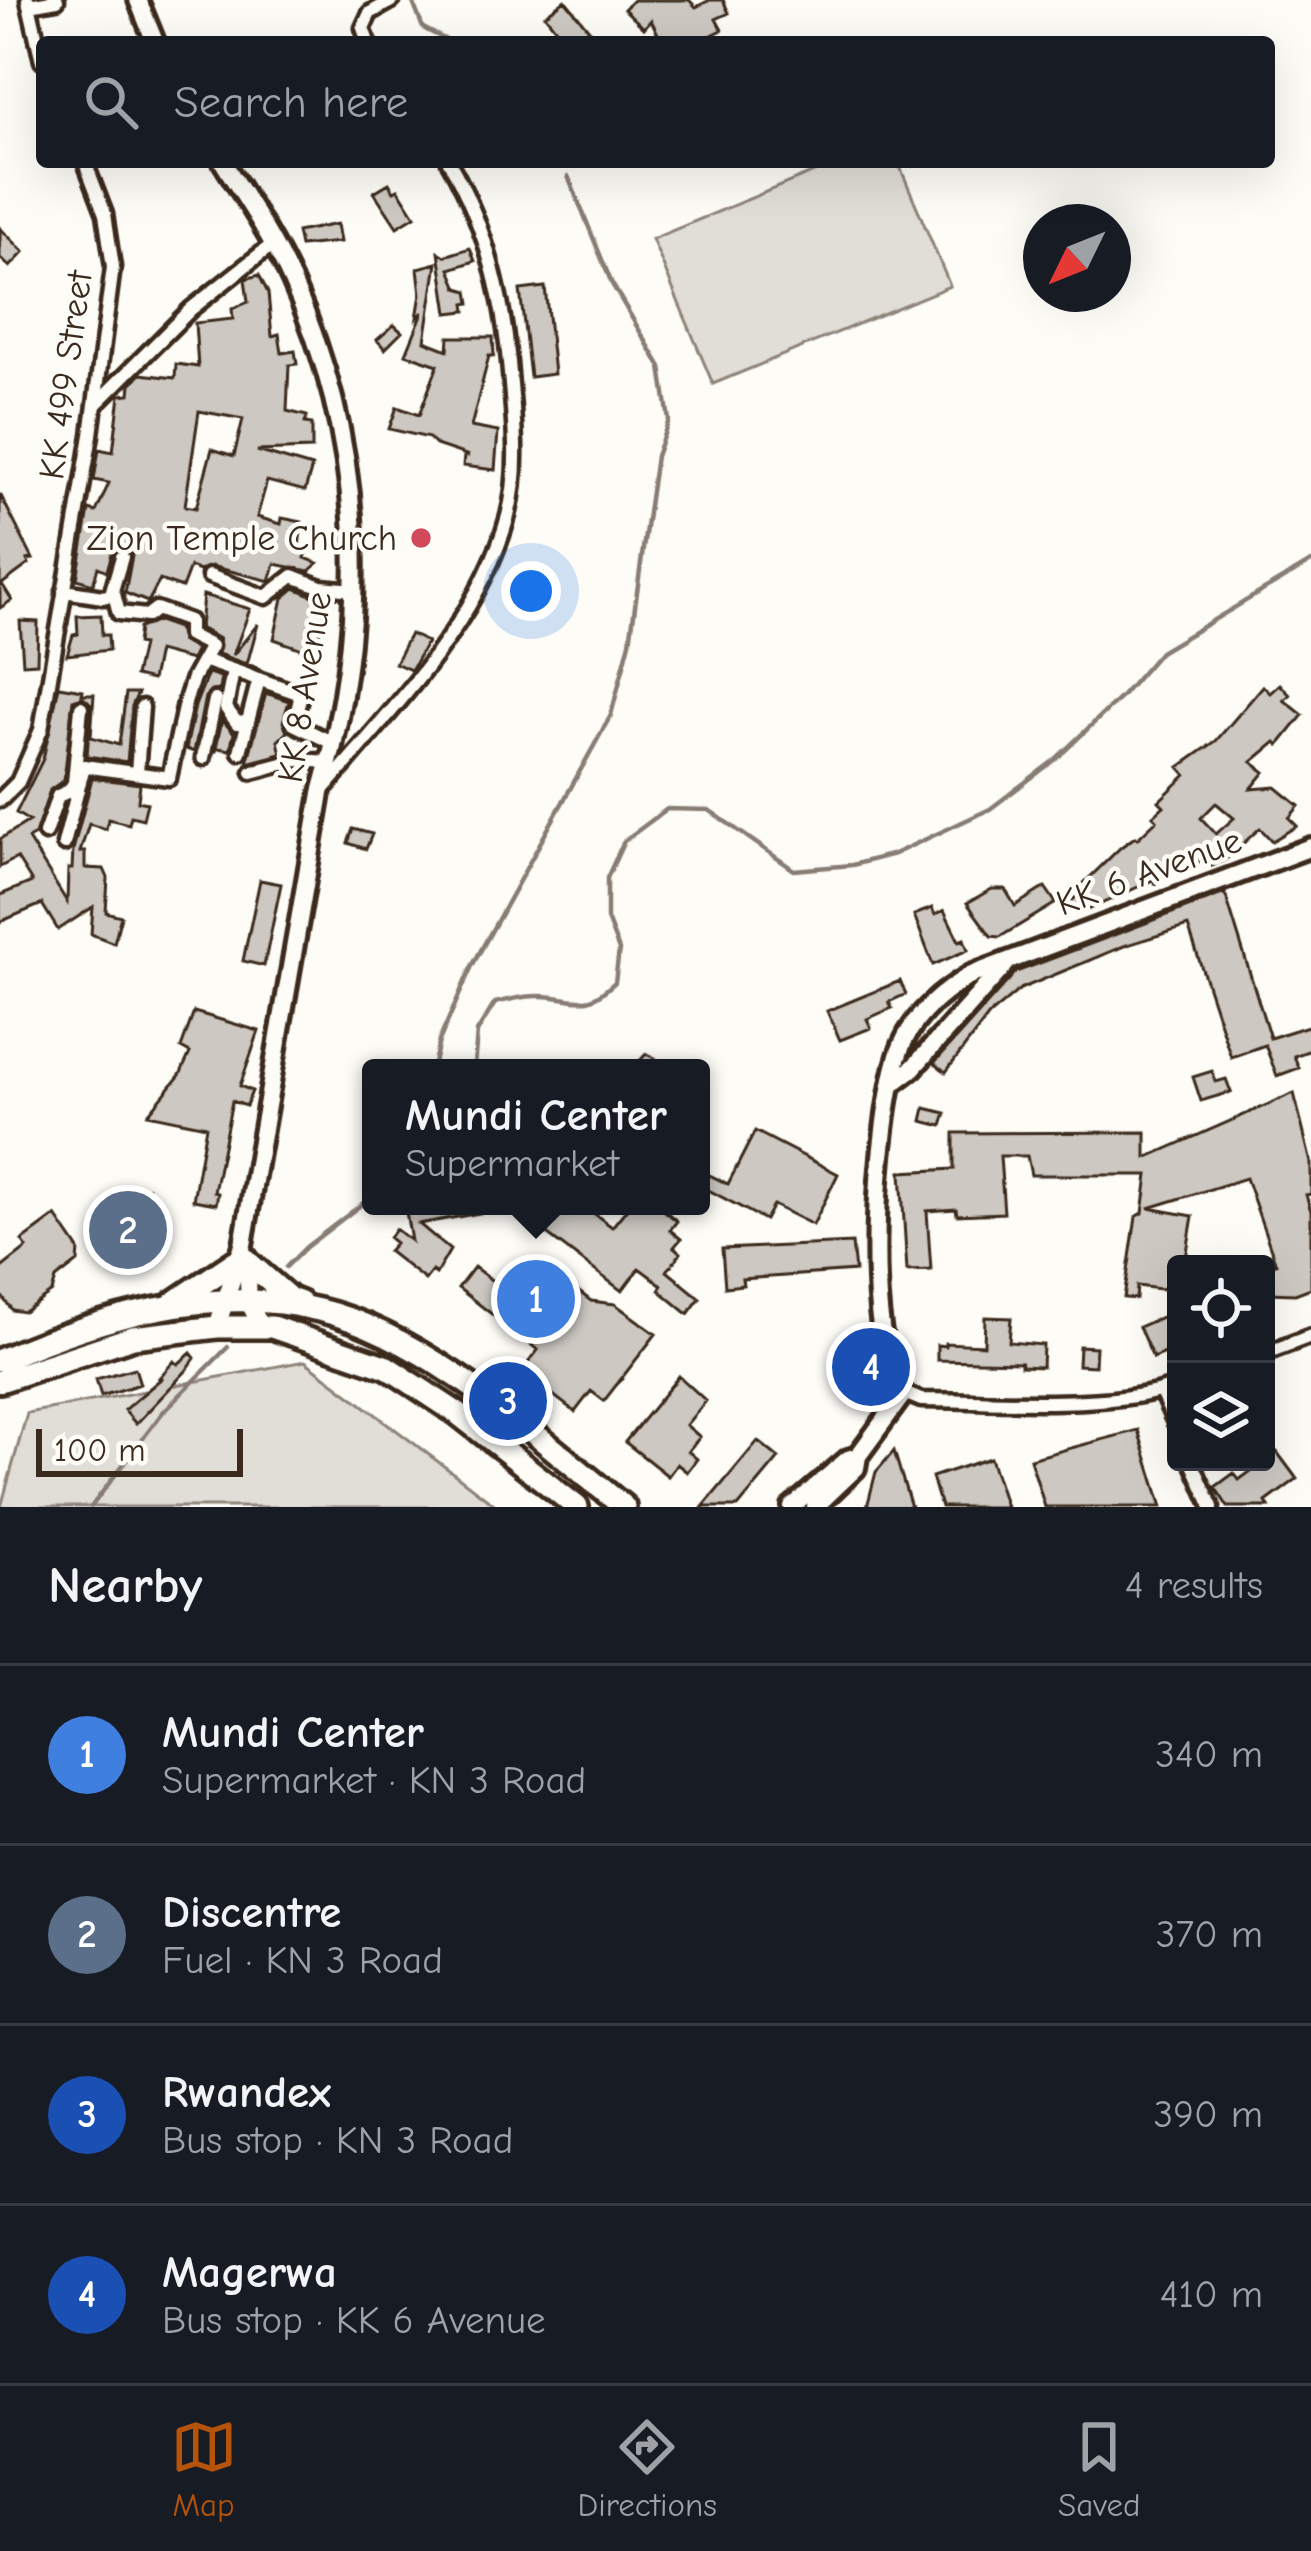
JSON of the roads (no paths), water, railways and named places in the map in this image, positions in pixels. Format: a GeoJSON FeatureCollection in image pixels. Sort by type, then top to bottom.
{"type":"FeatureCollection","features":[{"type":"Feature","properties":{"kind":"highway"},"geometry":{"type":"LineString","coordinates":[[170,1305],[243,1256],[290,1299],[402,1342],[488,1399],[624,1507]]}},
{"type":"Feature","properties":{"kind":"highway"},"geometry":{"type":"LineString","coordinates":[[0,1360],[79,1328],[170,1305],[249,1303],[317,1309]]}},
{"type":"Feature","properties":{"kind":"highway"},"geometry":{"type":"LineString","coordinates":[[0,1381],[133,1337],[260,1324],[328,1343],[387,1367],[457,1413],[578,1507]]}},
{"type":"Feature","properties":{"kind":"main road"},"geometry":{"type":"LineString","coordinates":[[138,0],[153,36]]}},
{"type":"Feature","properties":{"kind":"main road","name":"KK 8 Avenue"},"geometry":{"type":"LineString","coordinates":[[217,1327],[243,1256],[322,793],[333,753],[355,590],[356,542],[345,444],[310,325],[273,244],[227,168]]}},
{"type":"Feature","properties":{"kind":"main road","name":"KK 6 Avenue"},"geometry":{"type":"LineString","coordinates":[[904,1394],[889,1368],[877,1281],[879,1172],[898,1053],[926,1009],[945,989],[1010,959],[1311,847]]}},
{"type":"Feature","properties":{"kind":"main road","name":"KK 6 Avenue"},"geometry":{"type":"LineString","coordinates":[[893,1083],[914,1068],[1010,959]]}},
{"type":"Feature","properties":{"kind":"main road","name":"KK 8 Avenue"},"geometry":{"type":"LineString","coordinates":[[243,1256],[249,1303],[260,1324]]}},
{"type":"Feature","properties":{"kind":"main road"},"geometry":{"type":"LineString","coordinates":[[815,1507],[856,1468],[858,1456],[904,1394]]}},
{"type":"Feature","properties":{"kind":"main road"},"geometry":{"type":"LineString","coordinates":[[792,1507],[848,1459],[858,1456]]}},
{"type":"Feature","properties":{"kind":"street"},"geometry":{"type":"LineString","coordinates":[[36,36],[28,3],[57,0]]}},
{"type":"Feature","properties":{"kind":"street"},"geometry":{"type":"LineString","coordinates":[[366,36],[363,28],[370,13],[394,0]]}},
{"type":"Feature","properties":{"kind":"street","name":"KK 499 Street"},"geometry":{"type":"LineString","coordinates":[[0,800],[18,782],[41,730],[94,406],[112,267],[104,214],[88,168]]}},
{"type":"Feature","properties":{"kind":"street"},"geometry":{"type":"LineString","coordinates":[[322,793],[451,636],[508,518],[515,463],[506,326],[480,224],[452,168]]}},
{"type":"Feature","properties":{"kind":"street"},"geometry":{"type":"LineString","coordinates":[[94,406],[191,309],[273,244]]}},
{"type":"Feature","properties":{"kind":"street"},"geometry":{"type":"LineString","coordinates":[[111,595],[122,557]]}},
{"type":"Feature","properties":{"kind":"street"},"geometry":{"type":"LineString","coordinates":[[209,576],[266,597],[293,576],[321,587],[355,590]]}},
{"type":"Feature","properties":{"kind":"street"},"geometry":{"type":"LineString","coordinates":[[64,591],[117,596],[119,613],[147,616],[159,608],[188,621],[189,635],[211,646],[189,690],[169,778],[84,766],[64,844]]}},
{"type":"Feature","properties":{"kind":"street"},"geometry":{"type":"LineString","coordinates":[[203,660],[301,694],[294,724],[333,753]]}},
{"type":"Feature","properties":{"kind":"street"},"geometry":{"type":"LineString","coordinates":[[202,758],[212,717],[233,671]]}},
{"type":"Feature","properties":{"kind":"street"},"geometry":{"type":"LineString","coordinates":[[240,752],[241,722],[259,679]]}},
{"type":"Feature","properties":{"kind":"street"},"geometry":{"type":"LineString","coordinates":[[189,690],[221,700],[241,722]]}},
{"type":"Feature","properties":{"kind":"street"},"geometry":{"type":"LineString","coordinates":[[45,833],[58,796],[74,783],[81,706]]}},
{"type":"Feature","properties":{"kind":"street"},"geometry":{"type":"LineString","coordinates":[[136,773],[142,707]]}},
{"type":"Feature","properties":{"kind":"street"},"geometry":{"type":"LineString","coordinates":[[212,717],[241,722]]}},
{"type":"Feature","properties":{"kind":"street"},"geometry":{"type":"LineString","coordinates":[[252,772],[333,753]]}},
{"type":"Feature","properties":{"kind":"street"},"geometry":{"type":"LineString","coordinates":[[1275,1350],[1311,1336]]}},
{"type":"Feature","properties":{"kind":"street"},"geometry":{"type":"LineString","coordinates":[[904,1394],[921,1400],[1068,1401],[1167,1390]]}},
{"type":"Feature","properties":{"kind":"street"},"geometry":{"type":"LineString","coordinates":[[1161,1392],[1167,1405]]}},
{"type":"Feature","properties":{"kind":"street"},"geometry":{"type":"LineString","coordinates":[[1196,1471],[1212,1507]]}},
{"type":"Feature","properties":{"kind":"waterway"},"geometry":{"type":"LineString","coordinates":[[412,0],[423,28],[438,36]]}},
{"type":"Feature","properties":{"kind":"waterway"},"geometry":{"type":"LineString","coordinates":[[435,1059],[471,968],[611,715],[630,642],[656,456],[669,420],[661,367],[612,284],[568,176]]}},
{"type":"Feature","properties":{"kind":"waterway"},"geometry":{"type":"LineString","coordinates":[[475,1059],[477,1032],[495,1003],[539,996],[587,1000],[615,982],[619,950],[607,919],[607,878],[624,841],[667,809],[709,810],[794,870],[852,865],[894,854],[990,809],[1056,759],[1160,652],[1311,562]]}},
{"type":"Feature","properties":{"kind":"waterway"},"geometry":{"type":"LineString","coordinates":[[286,1267],[362,1204]]}},
{"type":"Feature","properties":{"kind":"waterway"},"geometry":{"type":"LineString","coordinates":[[91,1507],[163,1412],[228,1347]]}},
{"type":"Feature","properties":{"kind":"place","name":"Zion Temple Church"},"geometry":{"type":"Point","coordinates":[421,538]}},
{"type":"Feature","properties":{"kind":"place","name":"Discentre"},"geometry":{"type":"Point","coordinates":[128,1230]}},
{"type":"Feature","properties":{"kind":"place","name":"Mundi Center"},"geometry":{"type":"Point","coordinates":[536,1299]}},
{"type":"Feature","properties":{"kind":"place","name":"Magerwa"},"geometry":{"type":"Point","coordinates":[871,1367]}},
{"type":"Feature","properties":{"kind":"place","name":"Rwandex"},"geometry":{"type":"Point","coordinates":[508,1401]}}]}
